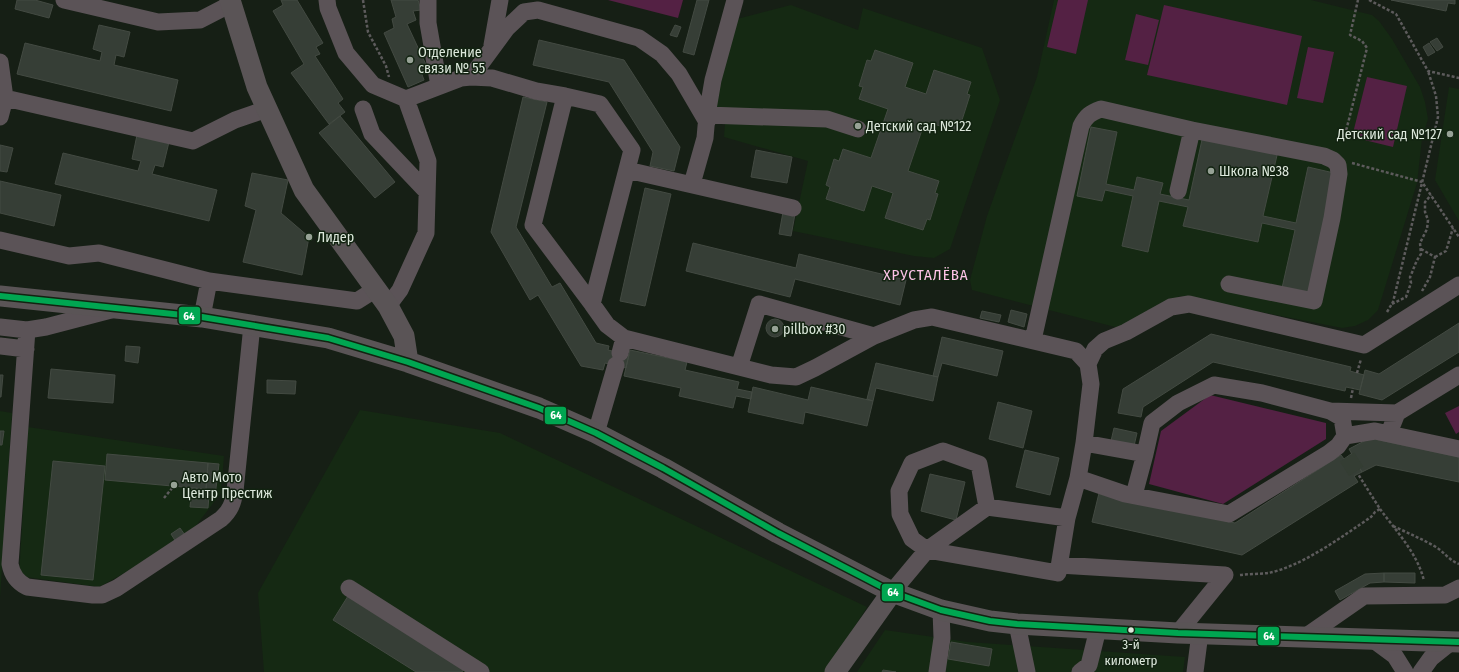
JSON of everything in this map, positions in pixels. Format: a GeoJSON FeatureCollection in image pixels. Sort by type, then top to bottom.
{"type":"FeatureCollection","features":[{"type":"Feature","properties":{"kind":"main road"},"geometry":{"type":"LineString","coordinates":[[230,2],[257,87],[304,190],[388,306],[404,336],[408,362]]}},
{"type":"Feature","properties":{"kind":"main road"},"geometry":{"type":"LineString","coordinates":[[0,296],[202,317],[252,325],[328,338],[408,362],[539,408],[596,433],[663,468],[778,533],[892,592],[940,610],[1017,624],[1178,633],[1455,642]]}},
{"type":"Feature","properties":{"kind":"main road"},"geometry":{"type":"LineString","coordinates":[[835,672],[892,592]]}},
{"type":"Feature","properties":{"kind":"street"},"geometry":{"type":"LineString","coordinates":[[64,0],[158,22],[200,20],[230,2]]}},
{"type":"Feature","properties":{"kind":"street"},"geometry":{"type":"LineString","coordinates":[[327,0],[328,8],[346,53],[374,85],[400,97],[439,86],[460,78],[471,77],[492,78],[536,91],[600,104],[632,150],[592,304]]}},
{"type":"Feature","properties":{"kind":"street"},"geometry":{"type":"LineString","coordinates":[[428,0],[428,23],[439,86]]}},
{"type":"Feature","properties":{"kind":"street"},"geometry":{"type":"LineString","coordinates":[[491,49],[500,0]]}},
{"type":"Feature","properties":{"kind":"street"},"geometry":{"type":"LineString","coordinates":[[692,184],[705,138],[713,80],[735,0]]}},
{"type":"Feature","properties":{"kind":"street"},"geometry":{"type":"LineString","coordinates":[[471,77],[507,28],[524,12],[538,10],[639,38],[662,54],[679,74],[707,118]]}},
{"type":"Feature","properties":{"kind":"street"},"geometry":{"type":"LineString","coordinates":[[0,62],[5,98],[0,117]]}},
{"type":"Feature","properties":{"kind":"street"},"geometry":{"type":"LineString","coordinates":[[566,96],[533,225],[592,304],[607,326],[620,352],[596,433]]}},
{"type":"Feature","properties":{"kind":"street"},"geometry":{"type":"LineString","coordinates":[[388,306],[400,290],[426,233],[428,161],[400,97]]}},
{"type":"Feature","properties":{"kind":"street"},"geometry":{"type":"LineString","coordinates":[[5,98],[193,141],[235,120],[267,109]]}},
{"type":"Feature","properties":{"kind":"street"},"geometry":{"type":"LineString","coordinates":[[363,109],[372,134],[427,192]]}},
{"type":"Feature","properties":{"kind":"street"},"geometry":{"type":"LineString","coordinates":[[1033,340],[1081,126],[1086,117],[1101,109],[1192,130],[1324,156],[1333,160],[1338,165],[1340,174],[1314,301],[1229,284]]}},
{"type":"Feature","properties":{"kind":"street"},"geometry":{"type":"LineString","coordinates":[[707,118],[827,119],[858,129]]}},
{"type":"Feature","properties":{"kind":"street"},"geometry":{"type":"LineString","coordinates":[[1178,191],[1192,130]]}},
{"type":"Feature","properties":{"kind":"street"},"geometry":{"type":"LineString","coordinates":[[627,170],[793,208]]}},
{"type":"Feature","properties":{"kind":"street"},"geometry":{"type":"LineString","coordinates":[[0,240],[69,256],[98,253],[209,281],[357,301],[376,289]]}},
{"type":"Feature","properties":{"kind":"street"},"geometry":{"type":"LineString","coordinates":[[202,317],[209,281]]}},
{"type":"Feature","properties":{"kind":"street"},"geometry":{"type":"LineString","coordinates":[[987,507],[979,464],[943,451],[912,463],[899,491],[900,514],[912,538],[927,550],[1058,573],[1067,518],[1078,478],[1084,443],[1091,384],[1088,364],[1094,349],[1104,341],[1126,332],[1171,307],[1189,304],[1364,345],[1459,286]]}},
{"type":"Feature","properties":{"kind":"street"},"geometry":{"type":"LineString","coordinates":[[739,367],[759,304],[874,336]]}},
{"type":"Feature","properties":{"kind":"street"},"geometry":{"type":"LineString","coordinates":[[0,327],[27,330],[46,327],[115,309]]}},
{"type":"Feature","properties":{"kind":"street"},"geometry":{"type":"LineString","coordinates":[[620,352],[739,367],[771,376],[796,377],[874,336],[914,320],[932,317],[1076,351],[1088,364]]}},
{"type":"Feature","properties":{"kind":"street"},"geometry":{"type":"LineString","coordinates":[[27,330],[10,564],[15,578],[20,584],[27,587],[93,595],[110,592],[117,588],[221,519],[229,512],[234,502],[252,325]]}},
{"type":"Feature","properties":{"kind":"street"},"geometry":{"type":"LineString","coordinates":[[0,346],[26,349]]}},
{"type":"Feature","properties":{"kind":"street"},"geometry":{"type":"LineString","coordinates":[[1134,495],[1152,423],[1178,403],[1214,385],[1262,394],[1330,411],[1397,412],[1459,375]]}},
{"type":"Feature","properties":{"kind":"street"},"geometry":{"type":"LineString","coordinates":[[1078,478],[1125,494],[1229,514],[1338,446],[1345,436],[1342,418],[1330,411]]}},
{"type":"Feature","properties":{"kind":"street"},"geometry":{"type":"LineString","coordinates":[[1389,433],[1397,412]]}},
{"type":"Feature","properties":{"kind":"street"},"geometry":{"type":"LineString","coordinates":[[1345,436],[1375,431],[1459,449]]}},
{"type":"Feature","properties":{"kind":"street"},"geometry":{"type":"LineString","coordinates":[[1084,443],[1144,454]]}},
{"type":"Feature","properties":{"kind":"street"},"geometry":{"type":"LineString","coordinates":[[892,592],[927,550],[987,507],[1067,518]]}},
{"type":"Feature","properties":{"kind":"street"},"geometry":{"type":"LineString","coordinates":[[1059,565],[1225,576]]}},
{"type":"Feature","properties":{"kind":"street"},"geometry":{"type":"LineString","coordinates":[[1178,633],[1225,576]]}},
{"type":"Feature","properties":{"kind":"street"},"geometry":{"type":"LineString","coordinates":[[349,588],[481,672]]}},
{"type":"Feature","properties":{"kind":"street"},"geometry":{"type":"LineString","coordinates":[[1305,637],[1364,596],[1444,595],[1459,588]]}},
{"type":"Feature","properties":{"kind":"street"},"geometry":{"type":"LineString","coordinates":[[937,672],[942,638],[940,610]]}},
{"type":"Feature","properties":{"kind":"street"},"geometry":{"type":"LineString","coordinates":[[1017,624],[1027,672]]}},
{"type":"Feature","properties":{"kind":"street"},"geometry":{"type":"LineString","coordinates":[[1080,672],[1089,665],[1098,629]]}},
{"type":"Feature","properties":{"kind":"street"},"geometry":{"type":"LineString","coordinates":[[1195,672],[1200,633]]}},
{"type":"Feature","properties":{"kind":"street"},"geometry":{"type":"LineString","coordinates":[[1372,639],[1395,656],[1405,672]]}},
{"type":"Feature","properties":{"kind":"street"},"geometry":{"type":"LineString","coordinates":[[1421,672],[1431,658],[1455,642]]}},
{"type":"Feature","properties":{"kind":"path"},"geometry":{"type":"LineString","coordinates":[[363,0],[368,32],[400,97]]}},
{"type":"Feature","properties":{"kind":"path"},"geometry":{"type":"LineString","coordinates":[[1345,135],[1367,48],[1362,41],[1350,35],[1358,0]]}},
{"type":"Feature","properties":{"kind":"path"},"geometry":{"type":"LineString","coordinates":[[1369,0],[1396,14],[1428,71],[1436,96],[1438,117],[1392,304],[1386,315]]}},
{"type":"Feature","properties":{"kind":"path"},"geometry":{"type":"LineString","coordinates":[[1428,71],[1459,78]]}},
{"type":"Feature","properties":{"kind":"path"},"geometry":{"type":"LineString","coordinates":[[1338,165],[1353,163],[1422,182],[1459,237]]}},
{"type":"Feature","properties":{"kind":"path"},"geometry":{"type":"LineString","coordinates":[[1392,304],[1406,297],[1411,283],[1410,277],[1415,268],[1415,262],[1421,254],[1420,243],[1427,229],[1428,220],[1425,212],[1425,202],[1431,195]]}},
{"type":"Feature","properties":{"kind":"path"},"geometry":{"type":"LineString","coordinates":[[1435,256],[1446,251],[1453,228]]}},
{"type":"Feature","properties":{"kind":"path"},"geometry":{"type":"LineString","coordinates":[[1421,249],[1435,256]]}},
{"type":"Feature","properties":{"kind":"path"},"geometry":{"type":"LineString","coordinates":[[1422,295],[1423,288],[1430,277],[1435,256]]}},
{"type":"Feature","properties":{"kind":"path"},"geometry":{"type":"LineString","coordinates":[[1406,297],[1413,300]]}},
{"type":"Feature","properties":{"kind":"path"},"geometry":{"type":"LineString","coordinates":[[1358,474],[1380,509],[1410,550],[1422,574],[1427,595]]}},
{"type":"Feature","properties":{"kind":"path"},"geometry":{"type":"LineString","coordinates":[[164,498],[173,487]]}},
{"type":"Feature","properties":{"kind":"path"},"geometry":{"type":"LineString","coordinates":[[1225,576],[1268,573],[1289,567],[1330,544],[1371,517],[1380,509]]}},
{"type":"Feature","properties":{"kind":"path"},"geometry":{"type":"LineString","coordinates":[[1392,526],[1418,537],[1438,548],[1454,562],[1459,564]]}},
{"type":"Feature","properties":{"kind":"shaded area"},"geometry":{"type":"Polygon","coordinates":[[[608,0],[683,0],[678,18],[608,0]]]}},
{"type":"Feature","properties":{"kind":"shaded area","name":"Школа №38"},"geometry":{"type":"Polygon","coordinates":[[[1054,0],[1311,0],[1372,15],[1379,21],[1392,39],[1420,87],[1425,102],[1428,119],[1422,139],[1417,183],[1378,310],[1368,320],[1355,326],[1342,328],[1180,296],[1151,314],[1125,327],[1115,327],[972,290],[970,280],[987,216],[1037,77],[1054,0]]]}},
{"type":"Feature","properties":{"kind":"shaded area"},"geometry":{"type":"Polygon","coordinates":[[[1058,0],[1088,0],[1076,54],[1047,47],[1058,0]]]}},
{"type":"Feature","properties":{"kind":"shaded area","name":"Детский сад №122"},"geometry":{"type":"Polygon","coordinates":[[[791,5],[858,30],[863,8],[982,48],[1000,100],[950,249],[934,258],[914,256],[793,231],[808,161],[724,137],[726,108],[714,107],[737,19],[791,5]]]}},
{"type":"Feature","properties":{"kind":"shaded area"},"geometry":{"type":"Polygon","coordinates":[[[1164,5],[1302,36],[1287,105],[1147,75],[1164,5]]]}},
{"type":"Feature","properties":{"kind":"shaded area"},"geometry":{"type":"Polygon","coordinates":[[[1136,14],[1159,20],[1148,65],[1125,60],[1136,14]]]}},
{"type":"Feature","properties":{"kind":"shaded area"},"geometry":{"type":"Polygon","coordinates":[[[1308,47],[1334,52],[1323,103],[1297,98],[1308,47]]]}},
{"type":"Feature","properties":{"kind":"shaded area"},"geometry":{"type":"Polygon","coordinates":[[[1367,77],[1407,86],[1393,147],[1352,137],[1367,77]]]}},
{"type":"Feature","properties":{"kind":"shaded area","name":"Детский сад №127"},"geometry":{"type":"Polygon","coordinates":[[[1449,87],[1459,89],[1459,221],[1435,180],[1449,87]]]}},
{"type":"Feature","properties":{"kind":"shaded area"},"geometry":{"type":"Polygon","coordinates":[[[1210,395],[1326,423],[1326,439],[1223,504],[1149,484],[1161,431],[1210,395]]]}},
{"type":"Feature","properties":{"kind":"shaded area"},"geometry":{"type":"Polygon","coordinates":[[[1459,406],[1459,432],[1456,434],[1445,413],[1459,406]]]}},
{"type":"Feature","properties":{"kind":"shaded area"},"geometry":{"type":"Polygon","coordinates":[[[360,410],[500,433],[867,607],[826,672],[264,672],[258,593],[360,410]]]}},
{"type":"Feature","properties":{"kind":"shaded area"},"geometry":{"type":"Polygon","coordinates":[[[0,411],[12,413],[0,598],[0,411]]]}},
{"type":"Feature","properties":{"kind":"shaded area"},"geometry":{"type":"Polygon","coordinates":[[[28,427],[224,456],[221,493],[185,540],[99,587],[19,576],[28,427]]]}},
{"type":"Feature","properties":{"kind":"shaded area"},"geometry":{"type":"Polygon","coordinates":[[[885,630],[968,642],[1185,657],[1183,672],[857,672],[885,630]]]}},
{"type":"Feature","properties":{"kind":"building"},"geometry":{"type":"Polygon","coordinates":[[[17,0],[35,0],[53,5],[49,18],[15,9],[17,0]]]}},
{"type":"Feature","properties":{"kind":"building"},"geometry":{"type":"Polygon","coordinates":[[[281,0],[297,0],[323,43],[316,47],[320,54],[315,56],[343,99],[338,103],[345,112],[329,124],[291,73],[304,64],[273,11],[283,5],[281,0]]]}},
{"type":"Feature","properties":{"kind":"building"},"geometry":{"type":"Polygon","coordinates":[[[391,0],[418,0],[421,10],[413,11],[416,20],[407,24],[428,69],[421,72],[424,80],[408,87],[384,33],[394,28],[392,19],[396,17],[391,0]]]}},
{"type":"Feature","properties":{"kind":"building"},"geometry":{"type":"Polygon","coordinates":[[[697,0],[709,0],[694,55],[683,52],[697,0]]]}},
{"type":"Feature","properties":{"kind":"building"},"geometry":{"type":"Polygon","coordinates":[[[1391,0],[1455,0],[1455,4],[1448,3],[1446,11],[1391,0]]]}},
{"type":"Feature","properties":{"kind":"building"},"geometry":{"type":"Polygon","coordinates":[[[99,25],[130,32],[124,57],[116,55],[114,65],[178,80],[171,111],[17,74],[25,43],[100,61],[102,52],[93,49],[99,25]]]}},
{"type":"Feature","properties":{"kind":"building"},"geometry":{"type":"Polygon","coordinates":[[[675,25],[681,27],[677,37],[670,35],[675,25]]]}},
{"type":"Feature","properties":{"kind":"building"},"geometry":{"type":"Polygon","coordinates":[[[1437,38],[1443,47],[1437,51],[1430,42],[1437,38]]]}},
{"type":"Feature","properties":{"kind":"building"},"geometry":{"type":"Polygon","coordinates":[[[539,40],[624,60],[680,147],[674,171],[650,166],[653,152],[609,82],[533,65],[539,40]]]}},
{"type":"Feature","properties":{"kind":"building"},"geometry":{"type":"Polygon","coordinates":[[[1429,43],[1435,52],[1428,56],[1423,47],[1429,43]]]}},
{"type":"Feature","properties":{"kind":"building"},"geometry":{"type":"Polygon","coordinates":[[[875,50],[913,63],[905,87],[926,94],[934,70],[971,82],[967,94],[970,95],[962,120],[959,120],[955,131],[925,121],[908,171],[939,181],[935,193],[938,194],[930,220],[927,219],[923,230],[885,218],[893,193],[872,186],[864,211],[826,199],[830,187],[826,185],[834,159],[839,161],[843,149],[871,158],[888,109],[859,99],[863,87],[859,86],[867,60],[871,61],[875,50]]]}},
{"type":"Feature","properties":{"kind":"building"},"geometry":{"type":"Polygon","coordinates":[[[523,97],[547,102],[516,227],[552,287],[560,283],[596,343],[609,346],[608,350],[629,355],[626,368],[605,363],[603,370],[581,366],[538,295],[530,300],[491,232],[523,97]]]}},
{"type":"Feature","properties":{"kind":"building"},"geometry":{"type":"Polygon","coordinates":[[[340,116],[395,182],[375,198],[319,133],[340,116]]]}},
{"type":"Feature","properties":{"kind":"building"},"geometry":{"type":"Polygon","coordinates":[[[1091,127],[1117,132],[1106,184],[1134,190],[1137,177],[1163,183],[1160,194],[1189,200],[1203,135],[1278,151],[1263,216],[1296,223],[1308,167],[1334,173],[1308,294],[1282,288],[1295,230],[1262,223],[1258,242],[1183,226],[1188,207],[1159,201],[1148,252],[1122,246],[1133,196],[1105,190],[1102,201],[1077,196],[1091,127]]]}},
{"type":"Feature","properties":{"kind":"building"},"geometry":{"type":"Polygon","coordinates":[[[137,135],[169,142],[163,167],[155,165],[152,174],[217,190],[209,221],[55,184],[63,153],[138,171],[141,161],[132,159],[137,135]]]}},
{"type":"Feature","properties":{"kind":"building"},"geometry":{"type":"Polygon","coordinates":[[[0,145],[13,148],[7,172],[0,171],[0,145]]]}},
{"type":"Feature","properties":{"kind":"building"},"geometry":{"type":"Polygon","coordinates":[[[756,150],[792,157],[787,183],[751,177],[756,150]]]}},
{"type":"Feature","properties":{"kind":"building"},"geometry":{"type":"Polygon","coordinates":[[[252,173],[288,180],[281,213],[309,237],[302,275],[243,262],[256,210],[245,206],[252,173]]]}},
{"type":"Feature","properties":{"kind":"building"},"geometry":{"type":"Polygon","coordinates":[[[0,181],[61,195],[54,226],[0,213],[0,181]]]}},
{"type":"Feature","properties":{"kind":"building"},"geometry":{"type":"Polygon","coordinates":[[[645,188],[671,194],[645,306],[620,301],[645,188]]]}},
{"type":"Feature","properties":{"kind":"building"},"geometry":{"type":"Polygon","coordinates":[[[783,212],[795,214],[791,236],[779,234],[783,212]]]}},
{"type":"Feature","properties":{"kind":"building"},"geometry":{"type":"Polygon","coordinates":[[[693,243],[796,268],[799,254],[906,280],[900,305],[795,279],[790,297],[686,271],[693,243]]]}},
{"type":"Feature","properties":{"kind":"building"},"geometry":{"type":"Polygon","coordinates":[[[1011,310],[1027,314],[1024,327],[1008,322],[1011,310]]]}},
{"type":"Feature","properties":{"kind":"building"},"geometry":{"type":"Polygon","coordinates":[[[982,311],[1001,315],[999,322],[980,318],[982,311]]]}},
{"type":"Feature","properties":{"kind":"building","name":"pillbox #30"},"geometry":{"type":"Polygon","coordinates":[[[771,319],[779,319],[784,324],[782,335],[779,337],[771,337],[766,332],[766,324],[771,319]]]}},
{"type":"Feature","properties":{"kind":"building"},"geometry":{"type":"Polygon","coordinates":[[[1459,323],[1459,352],[1382,400],[1359,394],[1365,370],[1379,374],[1459,323]]]}},
{"type":"Feature","properties":{"kind":"building"},"geometry":{"type":"Polygon","coordinates":[[[1211,334],[1351,367],[1350,371],[1364,375],[1360,390],[1346,387],[1345,391],[1213,362],[1143,407],[1141,417],[1118,413],[1123,389],[1211,334]]]}},
{"type":"Feature","properties":{"kind":"building"},"geometry":{"type":"Polygon","coordinates":[[[942,337],[1003,351],[997,376],[942,363],[938,377],[933,376],[942,337]]]}},
{"type":"Feature","properties":{"kind":"building"},"geometry":{"type":"Polygon","coordinates":[[[126,346],[140,347],[138,363],[125,361],[126,346]]]}},
{"type":"Feature","properties":{"kind":"building"},"geometry":{"type":"Polygon","coordinates":[[[630,350],[687,362],[685,370],[739,382],[737,389],[752,392],[751,399],[736,396],[733,408],[679,396],[681,388],[624,376],[630,350]]]}},
{"type":"Feature","properties":{"kind":"building"},"geometry":{"type":"Polygon","coordinates":[[[876,363],[938,377],[933,401],[876,388],[873,401],[867,399],[876,363]]]}},
{"type":"Feature","properties":{"kind":"building"},"geometry":{"type":"Polygon","coordinates":[[[51,369],[115,375],[113,403],[48,398],[51,369]]]}},
{"type":"Feature","properties":{"kind":"building"},"geometry":{"type":"Polygon","coordinates":[[[0,375],[3,375],[1,397],[0,397],[0,375]]]}},
{"type":"Feature","properties":{"kind":"building"},"geometry":{"type":"Polygon","coordinates":[[[267,380],[296,381],[295,394],[267,393],[267,380]]]}},
{"type":"Feature","properties":{"kind":"building"},"geometry":{"type":"Polygon","coordinates":[[[753,387],[808,400],[811,387],[873,401],[867,426],[805,412],[803,424],[748,412],[753,387]]]}},
{"type":"Feature","properties":{"kind":"building"},"geometry":{"type":"Polygon","coordinates":[[[998,402],[1032,411],[1023,448],[989,439],[998,402]]]}},
{"type":"Feature","properties":{"kind":"building"},"geometry":{"type":"Polygon","coordinates":[[[1114,428],[1137,433],[1134,446],[1111,441],[1114,428]]]}},
{"type":"Feature","properties":{"kind":"building"},"geometry":{"type":"Polygon","coordinates":[[[0,431],[4,431],[2,445],[0,445],[0,431]]]}},
{"type":"Feature","properties":{"kind":"building"},"geometry":{"type":"Polygon","coordinates":[[[1370,438],[1459,457],[1459,482],[1376,465],[1362,472],[1349,449],[1370,438]]]}},
{"type":"Feature","properties":{"kind":"building"},"geometry":{"type":"Polygon","coordinates":[[[1025,450],[1059,458],[1050,495],[1016,487],[1025,450]]]}},
{"type":"Feature","properties":{"kind":"building"},"geometry":{"type":"Polygon","coordinates":[[[107,454],[208,463],[206,489],[105,480],[107,454]]]}},
{"type":"Feature","properties":{"kind":"building"},"geometry":{"type":"Polygon","coordinates":[[[1351,454],[1362,472],[1354,476],[1358,482],[1242,555],[1092,522],[1099,493],[1235,523],[1341,455],[1344,459],[1351,454]]]}},
{"type":"Feature","properties":{"kind":"building"},"geometry":{"type":"Polygon","coordinates":[[[53,461],[105,466],[93,580],[41,575],[53,461]]]}},
{"type":"Feature","properties":{"kind":"building"},"geometry":{"type":"Polygon","coordinates":[[[208,463],[219,464],[215,496],[209,495],[208,508],[190,507],[192,488],[206,489],[208,463]]]}},
{"type":"Feature","properties":{"kind":"building"},"geometry":{"type":"Polygon","coordinates":[[[930,474],[965,482],[956,520],[921,511],[930,474]]]}},
{"type":"Feature","properties":{"kind":"building"},"geometry":{"type":"Polygon","coordinates":[[[180,528],[185,535],[176,542],[171,534],[180,528]]]}},
{"type":"Feature","properties":{"kind":"building"},"geometry":{"type":"Polygon","coordinates":[[[1384,573],[1415,573],[1415,583],[1384,582],[1384,573]]]}},
{"type":"Feature","properties":{"kind":"building"},"geometry":{"type":"Polygon","coordinates":[[[1384,573],[1384,582],[1370,583],[1340,600],[1335,591],[1365,574],[1384,573]]]}},
{"type":"Feature","properties":{"kind":"building"},"geometry":{"type":"Polygon","coordinates":[[[348,596],[464,668],[462,672],[416,672],[333,620],[348,596]]]}},
{"type":"Feature","properties":{"kind":"building"},"geometry":{"type":"Polygon","coordinates":[[[951,642],[992,649],[989,666],[948,659],[951,642]]]}},
{"type":"Feature","properties":{"kind":"building"},"geometry":{"type":"Polygon","coordinates":[[[883,670],[896,672],[882,672],[883,670]]]}},
{"type":"Feature","properties":{"kind":"tunnel"},"geometry":{"type":"LineString","coordinates":[[1347,457],[1358,474]]}},
{"type":"Feature","properties":{"kind":"transit line","name":"64"},"geometry":{"type":"LineString","coordinates":[[0,296],[202,317],[328,338],[408,362],[539,408],[596,433],[663,468],[778,533],[892,592],[941,610],[990,621],[1017,624],[1178,633],[1459,642]]}},
{"type":"Feature","properties":{"kind":"place","name":"Отделение связи № 55"},"geometry":{"type":"Point","coordinates":[410,60]}},
{"type":"Feature","properties":{"kind":"place","name":"Детский сад №122"},"geometry":{"type":"Point","coordinates":[858,126]}},
{"type":"Feature","properties":{"kind":"place","name":"Детский сад №127"},"geometry":{"type":"Point","coordinates":[1450,134]}},
{"type":"Feature","properties":{"kind":"place","name":"Школа №38"},"geometry":{"type":"Point","coordinates":[1211,171]}},
{"type":"Feature","properties":{"kind":"place","name":"Лидер"},"geometry":{"type":"Point","coordinates":[309,237]}},
{"type":"Feature","properties":{"kind":"place","name":"pillbox #30"},"geometry":{"type":"Point","coordinates":[775,329]}},
{"type":"Feature","properties":{"kind":"place","name":"Авто Мото Центр Престиж"},"geometry":{"type":"Point","coordinates":[174,485]}},
{"type":"Feature","properties":{"kind":"place","name":"3-й километр"},"geometry":{"type":"Point","coordinates":[1131,630]}},
{"type":"Feature","properties":{"kind":"district","name":"ХРУСТАЛЁВА"},"geometry":{"type":"Point","coordinates":[926,275]}}]}
